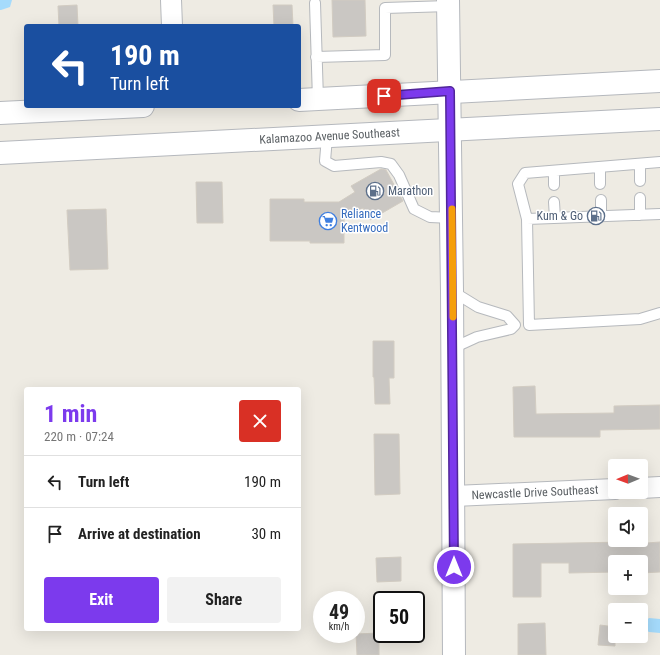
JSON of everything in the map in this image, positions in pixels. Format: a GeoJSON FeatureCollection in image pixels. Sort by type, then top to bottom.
{"type":"FeatureCollection","features":[{"type":"Feature","properties":{"kind":"main road"},"geometry":{"type":"LineString","coordinates":[[449,3],[453,348],[454,655]]}},
{"type":"Feature","properties":{"kind":"main road"},"geometry":{"type":"LineString","coordinates":[[308,100],[660,80]]}},
{"type":"Feature","properties":{"kind":"main road"},"geometry":{"type":"LineString","coordinates":[[0,113],[102,108]]}},
{"type":"Feature","properties":{"kind":"main road"},"geometry":{"type":"LineString","coordinates":[[553,125],[573,111],[660,108]]}},
{"type":"Feature","properties":{"kind":"main road","name":"Kalamazoo Avenue Southeast"},"geometry":{"type":"LineString","coordinates":[[0,154],[660,119]]}},
{"type":"Feature","properties":{"kind":"street"},"geometry":{"type":"LineString","coordinates":[[171,0],[172,24]]}},
{"type":"Feature","properties":{"kind":"street"},"geometry":{"type":"LineString","coordinates":[[648,488],[660,487]]}},
{"type":"Feature","properties":{"kind":"street","name":"Newcastle Drive Southeast"},"geometry":{"type":"LineString","coordinates":[[454,496],[608,489]]}},
{"type":"Feature","properties":{"kind":"lane"},"geometry":{"type":"LineString","coordinates":[[308,100],[316,56],[315,3]]}},
{"type":"Feature","properties":{"kind":"lane"},"geometry":{"type":"LineString","coordinates":[[316,56],[385,55],[385,8],[449,3]]}},
{"type":"Feature","properties":{"kind":"lane"},"geometry":{"type":"LineString","coordinates":[[327,137],[325,161],[334,166],[381,162],[391,164],[399,175],[414,209],[430,217],[452,218]]}},
{"type":"Feature","properties":{"kind":"lane"},"geometry":{"type":"LineString","coordinates":[[529,325],[527,219],[518,184],[525,173],[660,162]]}},
{"type":"Feature","properties":{"kind":"lane"},"geometry":{"type":"LineString","coordinates":[[640,164],[640,181]]}},
{"type":"Feature","properties":{"kind":"lane"},"geometry":{"type":"LineString","coordinates":[[600,167],[600,184]]}},
{"type":"Feature","properties":{"kind":"lane"},"geometry":{"type":"LineString","coordinates":[[554,171],[554,185]]}},
{"type":"Feature","properties":{"kind":"lane"},"geometry":{"type":"LineString","coordinates":[[640,198],[640,215]]}},
{"type":"Feature","properties":{"kind":"lane"},"geometry":{"type":"LineString","coordinates":[[601,200],[601,216]]}},
{"type":"Feature","properties":{"kind":"lane"},"geometry":{"type":"LineString","coordinates":[[554,202],[554,218]]}},
{"type":"Feature","properties":{"kind":"lane"},"geometry":{"type":"LineString","coordinates":[[527,219],[660,214]]}},
{"type":"Feature","properties":{"kind":"lane"},"geometry":{"type":"LineString","coordinates":[[452,291],[478,308],[507,316],[515,325]]}},
{"type":"Feature","properties":{"kind":"lane"},"geometry":{"type":"LineString","coordinates":[[453,348],[477,337],[511,329],[515,325],[640,319],[660,313]]}},
{"type":"Feature","properties":{"kind":"water"},"geometry":{"type":"Polygon","coordinates":[[[0,0],[12,0],[10,7],[0,10],[0,0]]]}},
{"type":"Feature","properties":{"kind":"water"},"geometry":{"type":"Polygon","coordinates":[[[648,619],[660,619],[660,633],[648,631],[648,619]]]}},
{"type":"Feature","properties":{"kind":"building"},"geometry":{"type":"Polygon","coordinates":[[[332,0],[365,0],[366,36],[333,37],[332,0]]]}},
{"type":"Feature","properties":{"kind":"building"},"geometry":{"type":"Polygon","coordinates":[[[77,5],[78,24],[59,24],[58,6],[77,5]]]}},
{"type":"Feature","properties":{"kind":"building"},"geometry":{"type":"Polygon","coordinates":[[[273,5],[292,5],[293,24],[274,24],[273,5]]]}},
{"type":"Feature","properties":{"kind":"building"},"geometry":{"type":"Polygon","coordinates":[[[381,169],[386,170],[403,201],[370,220],[363,208],[344,218],[344,243],[270,241],[270,199],[304,199],[304,202],[339,202],[355,192],[351,186],[381,169]]]}},
{"type":"Feature","properties":{"kind":"building"},"geometry":{"type":"Polygon","coordinates":[[[196,182],[222,182],[223,223],[197,223],[196,182]]]}},
{"type":"Feature","properties":{"kind":"building"},"geometry":{"type":"Polygon","coordinates":[[[106,209],[108,269],[70,270],[67,210],[106,209]]]}},
{"type":"Feature","properties":{"kind":"building"},"geometry":{"type":"Polygon","coordinates":[[[373,341],[394,341],[394,378],[389,378],[390,404],[375,404],[373,341]]]}},
{"type":"Feature","properties":{"kind":"building"},"geometry":{"type":"Polygon","coordinates":[[[535,386],[536,414],[614,413],[614,406],[660,405],[660,429],[600,430],[600,437],[514,437],[513,387],[535,386]]]}},
{"type":"Feature","properties":{"kind":"building"},"geometry":{"type":"Polygon","coordinates":[[[374,434],[399,434],[400,494],[375,495],[374,434]]]}},
{"type":"Feature","properties":{"kind":"building"},"geometry":{"type":"Polygon","coordinates":[[[608,542],[608,547],[648,547],[648,543],[660,542],[660,572],[648,573],[648,555],[608,555],[608,572],[569,573],[569,563],[541,563],[541,597],[513,597],[513,544],[608,542]]]}},
{"type":"Feature","properties":{"kind":"building"},"geometry":{"type":"Polygon","coordinates":[[[401,557],[401,581],[377,582],[376,558],[401,557]]]}},
{"type":"Feature","properties":{"kind":"building"},"geometry":{"type":"Polygon","coordinates":[[[545,623],[546,655],[518,655],[518,624],[545,623]]]}},
{"type":"Feature","properties":{"kind":"building"},"geometry":{"type":"Polygon","coordinates":[[[600,625],[608,626],[608,643],[615,643],[615,646],[598,645],[600,625]]]}},
{"type":"Feature","properties":{"kind":"building"},"geometry":{"type":"Polygon","coordinates":[[[373,633],[373,643],[379,643],[379,655],[357,655],[356,643],[365,643],[365,634],[373,633]]]}},
{"type":"Feature","properties":{"kind":"slow traffic"},"geometry":{"type":"LineString","coordinates":[[452,209],[453,317]]}},
{"type":"Feature","properties":{"kind":"place","name":"Marathon"},"geometry":{"type":"Point","coordinates":[375,191]}},
{"type":"Feature","properties":{"kind":"place","name":"Kum & Go"},"geometry":{"type":"Point","coordinates":[596,216]}},
{"type":"Feature","properties":{"kind":"place","name":"Reliance Kentwood"},"geometry":{"type":"Point","coordinates":[328,221]}},
{"type":"Feature","properties":{"kind":"route"},"geometry":{"type":"LineString","coordinates":[[384,96],[450,91],[454,567]]}}]}
